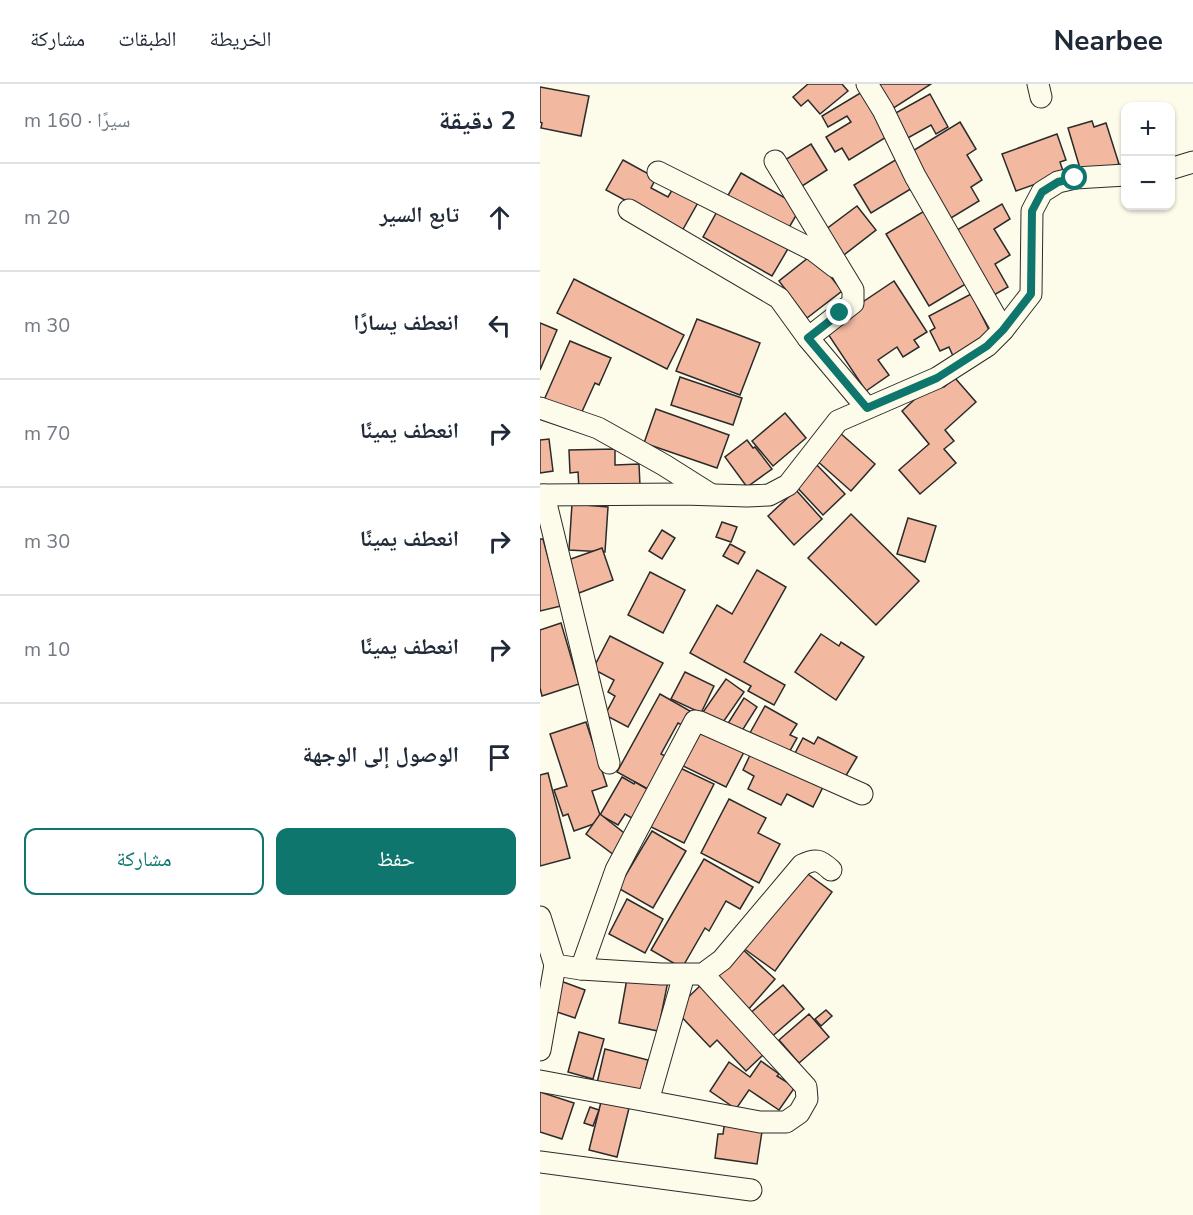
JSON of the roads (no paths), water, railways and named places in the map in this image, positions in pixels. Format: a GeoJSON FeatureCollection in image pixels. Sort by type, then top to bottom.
{"type":"FeatureCollection","features":[{"type":"Feature","properties":{"kind":"street"},"geometry":{"type":"LineString","coordinates":[[867,84],[883,110],[915,176],[1003,330]]}},
{"type":"Feature","properties":{"kind":"street"},"geometry":{"type":"LineString","coordinates":[[776,160],[853,290],[853,303],[808,338]]}},
{"type":"Feature","properties":{"kind":"street"},"geometry":{"type":"LineString","coordinates":[[1175,168],[1193,162]]}},
{"type":"Feature","properties":{"kind":"street"},"geometry":{"type":"LineString","coordinates":[[658,172],[813,250],[843,273]]}},
{"type":"Feature","properties":{"kind":"street"},"geometry":{"type":"LineString","coordinates":[[609,763],[542,495],[747,496],[769,495],[788,485],[838,421],[937,378],[987,346],[1003,330],[1031,294],[1032,211],[1042,192],[1058,182],[1075,178],[1121,175]]}},
{"type":"Feature","properties":{"kind":"street"},"geometry":{"type":"LineString","coordinates":[[629,210],[779,298],[808,338],[867,408]]}},
{"type":"Feature","properties":{"kind":"street"},"geometry":{"type":"LineString","coordinates":[[540,408],[598,428],[664,465],[711,495]]}},
{"type":"Feature","properties":{"kind":"street"},"geometry":{"type":"LineString","coordinates":[[581,969],[615,870],[695,721],[862,794]]}},
{"type":"Feature","properties":{"kind":"street"},"geometry":{"type":"LineString","coordinates":[[555,964],[581,969],[694,975],[722,960],[802,865],[812,860],[822,862],[831,870]]}},
{"type":"Feature","properties":{"kind":"street"},"geometry":{"type":"LineString","coordinates":[[540,917],[555,964],[540,1050]]}},
{"type":"Feature","properties":{"kind":"street"},"geometry":{"type":"LineString","coordinates":[[540,1081],[760,1122],[786,1122],[799,1113],[807,1099],[806,1087],[694,975]]}},
{"type":"Feature","properties":{"kind":"street"},"geometry":{"type":"LineString","coordinates":[[648,1101],[694,975]]}},
{"type":"Feature","properties":{"kind":"street"},"geometry":{"type":"LineString","coordinates":[[540,1162],[751,1190]]}}]}
